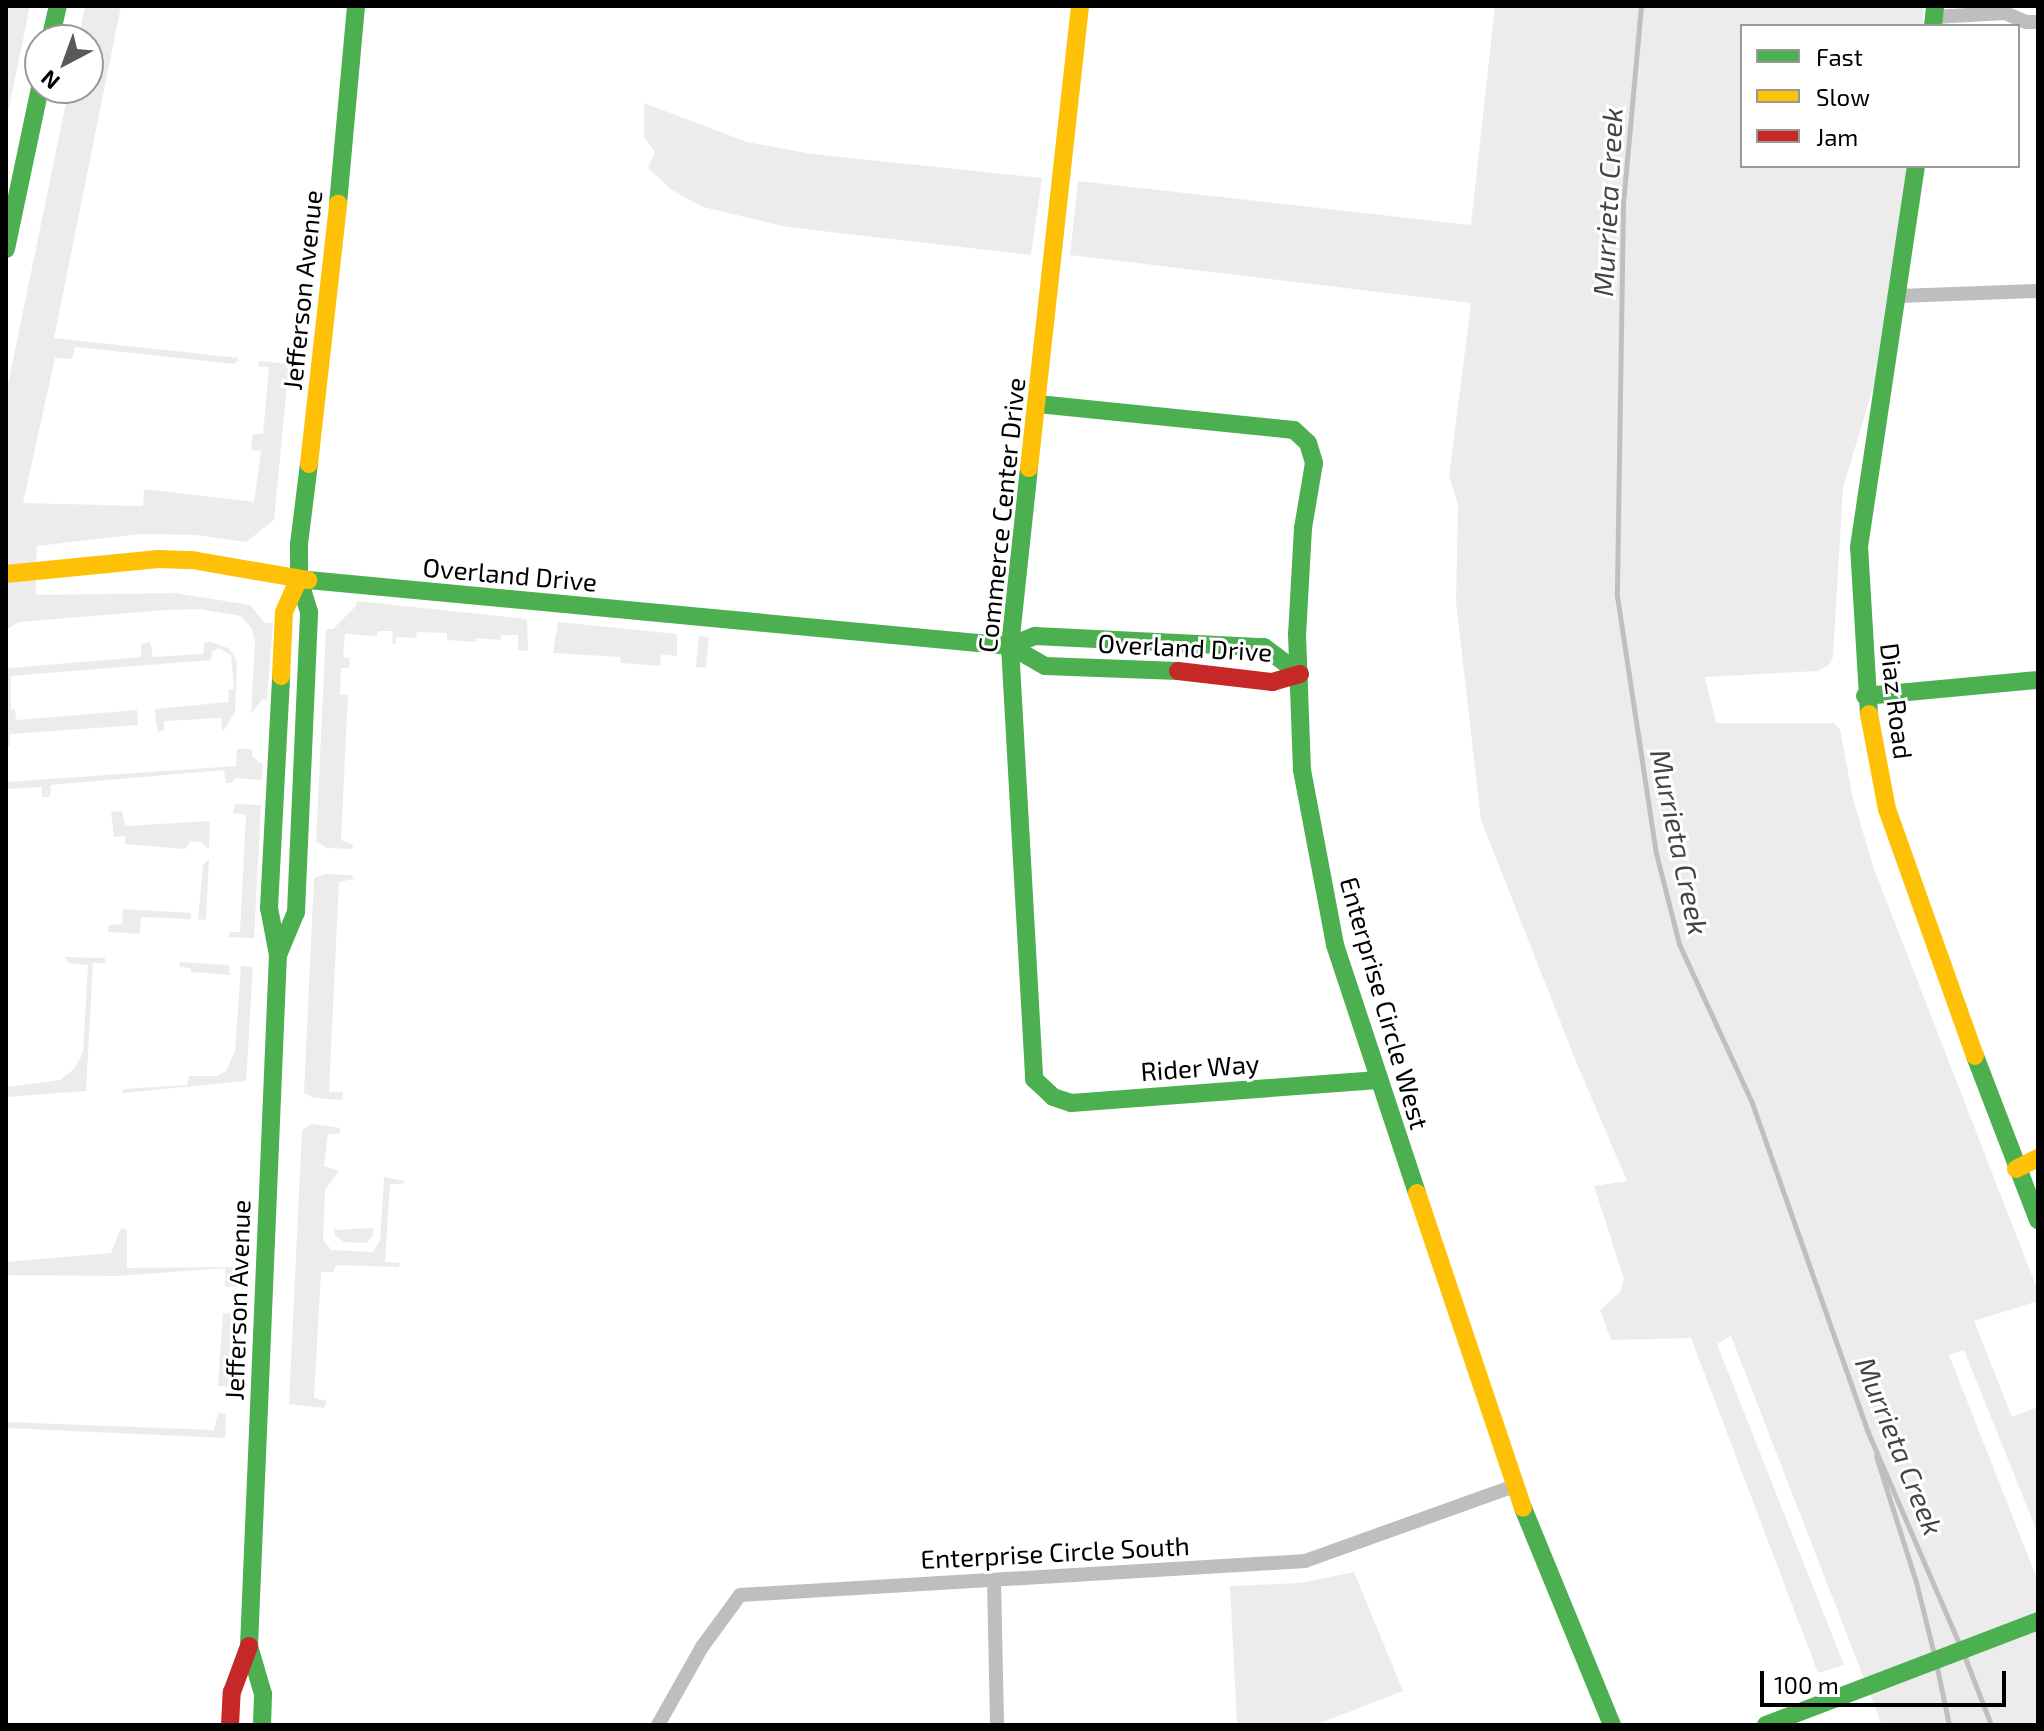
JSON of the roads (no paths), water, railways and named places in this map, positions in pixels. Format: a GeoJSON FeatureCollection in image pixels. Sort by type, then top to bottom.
{"type":"FeatureCollection","features":[{"type":"Feature","properties":{"kind":"main road","name":"Jefferson Avenue"},"geometry":{"type":"LineString","coordinates":[[278,955],[296,912],[309,612],[299,579],[299,544],[328,308],[356,6]]}},
{"type":"Feature","properties":{"kind":"main road","name":"Commerce Center Drive"},"geometry":{"type":"LineString","coordinates":[[1034,1079],[1010,646],[1080,6]]}},
{"type":"Feature","properties":{"kind":"main road"},"geometry":{"type":"LineString","coordinates":[[6,249],[37,104]]}},
{"type":"Feature","properties":{"kind":"main road","name":"Diaz Road"},"geometry":{"type":"LineString","coordinates":[[1916,168],[1859,547],[1865,696],[1887,809],[2016,1169],[2038,1220]]}},
{"type":"Feature","properties":{"kind":"main road","name":"Enterprise Circle West"},"geometry":{"type":"LineString","coordinates":[[1038,404],[1294,430],[1308,443],[1314,463],[1303,528],[1297,634],[1302,770],[1315,852],[1335,945],[1514,1486],[1612,1725]]}},
{"type":"Feature","properties":{"kind":"main road","name":"Overland Drive"},"geometry":{"type":"LineString","coordinates":[[6,574],[169,559],[299,579],[849,634],[1010,646],[1045,666],[1150,668],[1272,682],[1300,674]]}},
{"type":"Feature","properties":{"kind":"main road","name":"Jefferson Avenue"},"geometry":{"type":"LineString","coordinates":[[230,1725],[232,1692],[249,1646],[278,955],[269,908],[277,735],[284,612],[299,579]]}},
{"type":"Feature","properties":{"kind":"main road","name":"Overland Drive"},"geometry":{"type":"LineString","coordinates":[[1010,646],[1035,636],[1082,641],[1264,647],[1300,674]]}},
{"type":"Feature","properties":{"kind":"main road"},"geometry":{"type":"LineString","coordinates":[[1865,696],[2038,680]]}},
{"type":"Feature","properties":{"kind":"main road","name":"Rider Way"},"geometry":{"type":"LineString","coordinates":[[1034,1079],[1053,1097],[1071,1103],[1378,1080]]}},
{"type":"Feature","properties":{"kind":"main road"},"geometry":{"type":"LineString","coordinates":[[2016,1169],[2038,1158]]}},
{"type":"Feature","properties":{"kind":"main road"},"geometry":{"type":"LineString","coordinates":[[1766,1725],[2038,1621]]}},
{"type":"Feature","properties":{"kind":"main road","name":"Jefferson Avenue"},"geometry":{"type":"LineString","coordinates":[[249,1646],[263,1694],[262,1725]]}},
{"type":"Feature","properties":{"kind":"street"},"geometry":{"type":"LineString","coordinates":[[1934,16],[2011,10],[2026,22],[2038,22]]}},
{"type":"Feature","properties":{"kind":"street"},"geometry":{"type":"LineString","coordinates":[[1899,296],[2038,291]]}},
{"type":"Feature","properties":{"kind":"street","name":"Enterprise Circle South"},"geometry":{"type":"LineString","coordinates":[[658,1725],[702,1647],[740,1595],[1305,1561],[1514,1486]]}},
{"type":"Feature","properties":{"kind":"street"},"geometry":{"type":"LineString","coordinates":[[994,1580],[997,1725]]}},
{"type":"Feature","properties":{"kind":"waterway","name":"Murrieta Creek"},"geometry":{"type":"LineString","coordinates":[[1641,6],[1623,205],[1617,596],[1656,853],[1679,944],[1752,1103],[1867,1430],[1960,1646]]}},
{"type":"Feature","properties":{"kind":"waterway"},"geometry":{"type":"LineString","coordinates":[[1876,1456],[1916,1582],[1934,1654]]}},
{"type":"Feature","properties":{"kind":"waterway","name":"Murrieta Creek"},"geometry":{"type":"LineString","coordinates":[[1964,1655],[1991,1725]]}},
{"type":"Feature","properties":{"kind":"waterway"},"geometry":{"type":"LineString","coordinates":[[1936,1663],[1949,1725]]}}]}
